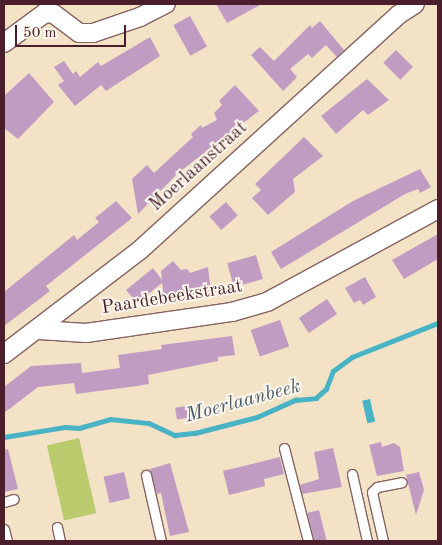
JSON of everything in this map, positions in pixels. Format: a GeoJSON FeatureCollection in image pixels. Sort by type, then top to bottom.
{"type":"FeatureCollection","features":[{"type":"Feature","properties":{"kind":"street"},"geometry":{"type":"LineString","coordinates":[[5,40],[39,14],[52,8],[79,33],[93,33],[140,17],[166,4]]}},
{"type":"Feature","properties":{"kind":"street","name":"Moerlaanstraat"},"geometry":{"type":"LineString","coordinates":[[4,354],[39,330],[140,250],[398,15],[415,4]]}},
{"type":"Feature","properties":{"kind":"street","name":"Paardebeekstraat"},"geometry":{"type":"LineString","coordinates":[[39,330],[86,333],[232,312],[267,302],[438,209]]}},
{"type":"Feature","properties":{"kind":"lane"},"geometry":{"type":"LineString","coordinates":[[284,448],[308,541]]}},
{"type":"Feature","properties":{"kind":"lane"},"geometry":{"type":"LineString","coordinates":[[352,474],[367,541]]}},
{"type":"Feature","properties":{"kind":"lane"},"geometry":{"type":"LineString","coordinates":[[146,475],[161,541]]}},
{"type":"Feature","properties":{"kind":"lane"},"geometry":{"type":"LineString","coordinates":[[383,541],[372,492],[377,487],[402,482]]}},
{"type":"Feature","properties":{"kind":"lane"},"geometry":{"type":"LineString","coordinates":[[4,502],[14,500]]}},
{"type":"Feature","properties":{"kind":"lane"},"geometry":{"type":"LineString","coordinates":[[57,527],[60,541]]}},
{"type":"Feature","properties":{"kind":"lane"},"geometry":{"type":"LineString","coordinates":[[4,528],[7,541]]}},
{"type":"Feature","properties":{"kind":"green space"},"geometry":{"type":"Polygon","coordinates":[[[79,438],[96,513],[64,520],[47,445],[79,438]]]}},
{"type":"Feature","properties":{"kind":"water"},"geometry":{"type":"Polygon","coordinates":[[[370,399],[375,421],[367,423],[362,401],[370,399]]]}},
{"type":"Feature","properties":{"kind":"building"},"geometry":{"type":"Polygon","coordinates":[[[216,4],[262,4],[227,23],[216,4]]]}},
{"type":"Feature","properties":{"kind":"building"},"geometry":{"type":"Polygon","coordinates":[[[190,16],[207,47],[190,56],[173,25],[190,16]]]}},
{"type":"Feature","properties":{"kind":"building"},"geometry":{"type":"Polygon","coordinates":[[[320,21],[344,50],[337,57],[326,45],[312,58],[308,54],[290,69],[297,77],[283,91],[251,55],[260,47],[274,61],[310,25],[312,28],[320,21]]]}},
{"type":"Feature","properties":{"kind":"building"},"geometry":{"type":"Polygon","coordinates":[[[150,37],[160,56],[106,91],[101,85],[75,106],[58,85],[64,81],[54,67],[64,61],[73,74],[76,71],[80,77],[98,62],[101,66],[150,37]]]}},
{"type":"Feature","properties":{"kind":"building"},"geometry":{"type":"Polygon","coordinates":[[[396,50],[413,67],[400,80],[383,63],[396,50]]]}},
{"type":"Feature","properties":{"kind":"building"},"geometry":{"type":"Polygon","coordinates":[[[29,73],[54,102],[18,139],[4,128],[4,96],[29,73]]]}},
{"type":"Feature","properties":{"kind":"building"},"geometry":{"type":"Polygon","coordinates":[[[367,79],[389,100],[368,115],[363,110],[336,134],[321,116],[367,79]]]}},
{"type":"Feature","properties":{"kind":"building"},"geometry":{"type":"Polygon","coordinates":[[[235,85],[259,111],[178,173],[138,214],[132,179],[147,165],[154,173],[193,137],[191,134],[201,125],[202,128],[217,120],[214,113],[222,105],[219,101],[235,85]]]}},
{"type":"Feature","properties":{"kind":"building"},"geometry":{"type":"Polygon","coordinates":[[[304,137],[323,156],[293,179],[295,192],[268,215],[252,198],[261,190],[255,184],[304,137]]]}},
{"type":"Feature","properties":{"kind":"building"},"geometry":{"type":"Polygon","coordinates":[[[420,169],[431,187],[420,193],[418,189],[405,194],[281,269],[271,252],[353,201],[420,169]]]}},
{"type":"Feature","properties":{"kind":"building"},"geometry":{"type":"Polygon","coordinates":[[[116,201],[132,218],[46,286],[50,291],[4,326],[4,292],[74,235],[77,240],[99,222],[95,218],[116,201]]]}},
{"type":"Feature","properties":{"kind":"building"},"geometry":{"type":"Polygon","coordinates":[[[226,202],[238,216],[221,230],[209,216],[226,202]]]}},
{"type":"Feature","properties":{"kind":"building"},"geometry":{"type":"Polygon","coordinates":[[[438,234],[438,259],[404,279],[392,260],[438,234]]]}},
{"type":"Feature","properties":{"kind":"building"},"geometry":{"type":"Polygon","coordinates":[[[256,255],[263,279],[234,287],[227,263],[256,255]]]}},
{"type":"Feature","properties":{"kind":"building"},"geometry":{"type":"Polygon","coordinates":[[[173,261],[181,270],[187,269],[190,273],[208,267],[211,294],[164,297],[162,283],[137,303],[126,290],[153,268],[162,280],[161,271],[173,261]]]}},
{"type":"Feature","properties":{"kind":"building"},"geometry":{"type":"Polygon","coordinates":[[[365,277],[376,297],[363,305],[360,300],[354,303],[345,288],[365,277]]]}},
{"type":"Feature","properties":{"kind":"building"},"geometry":{"type":"Polygon","coordinates":[[[327,299],[337,314],[309,333],[299,318],[327,299]]]}},
{"type":"Feature","properties":{"kind":"building"},"geometry":{"type":"Polygon","coordinates":[[[280,320],[289,346],[260,357],[251,330],[280,320]]]}},
{"type":"Feature","properties":{"kind":"building"},"geometry":{"type":"Polygon","coordinates":[[[232,336],[235,355],[218,357],[218,361],[148,375],[149,384],[137,386],[76,394],[74,383],[38,387],[4,413],[4,387],[31,366],[81,363],[82,373],[120,368],[118,355],[162,349],[161,345],[232,336]]]}},
{"type":"Feature","properties":{"kind":"building"},"geometry":{"type":"Polygon","coordinates":[[[186,406],[188,418],[177,420],[175,408],[186,406]]]}},
{"type":"Feature","properties":{"kind":"building"},"geometry":{"type":"Polygon","coordinates":[[[381,442],[382,447],[394,443],[400,447],[404,471],[377,476],[369,445],[381,442]]]}},
{"type":"Feature","properties":{"kind":"building"},"geometry":{"type":"Polygon","coordinates":[[[333,448],[342,487],[302,494],[300,485],[319,479],[314,452],[333,448]]]}},
{"type":"Feature","properties":{"kind":"building"},"geometry":{"type":"Polygon","coordinates":[[[8,449],[18,489],[4,492],[4,450],[8,449]]]}},
{"type":"Feature","properties":{"kind":"building"},"geometry":{"type":"Polygon","coordinates":[[[280,457],[284,474],[264,479],[265,486],[229,495],[223,471],[280,457]]]}},
{"type":"Feature","properties":{"kind":"building"},"geometry":{"type":"Polygon","coordinates":[[[170,463],[189,532],[170,536],[161,493],[157,494],[150,469],[170,463]]]}},
{"type":"Feature","properties":{"kind":"building"},"geometry":{"type":"Polygon","coordinates":[[[124,472],[130,498],[110,503],[104,477],[124,472]]]}},
{"type":"Feature","properties":{"kind":"building"},"geometry":{"type":"Polygon","coordinates":[[[419,472],[424,490],[416,515],[406,475],[419,472]]]}},
{"type":"Feature","properties":{"kind":"building"},"geometry":{"type":"Polygon","coordinates":[[[319,510],[327,541],[314,541],[307,513],[319,510]]]}},
{"type":"Feature","properties":{"kind":"waterway","name":"Moerlaanbeek"},"geometry":{"type":"LineString","coordinates":[[4,437],[65,427],[79,428],[110,419],[149,423],[175,435],[195,433],[257,417],[295,400],[316,398],[326,389],[333,371],[352,357],[438,323]]}}]}
